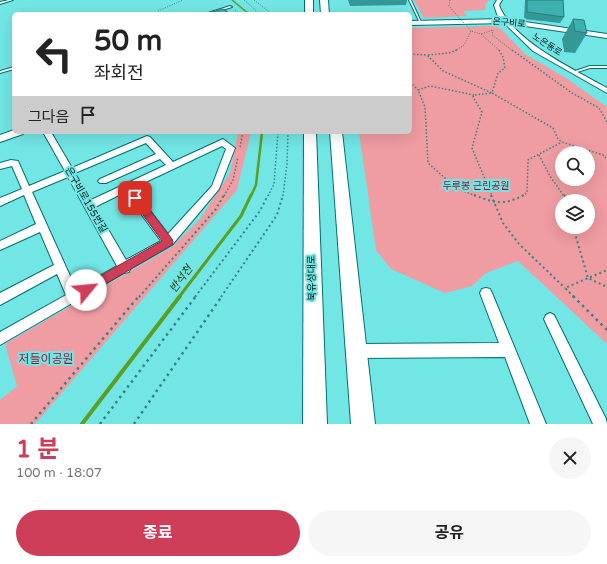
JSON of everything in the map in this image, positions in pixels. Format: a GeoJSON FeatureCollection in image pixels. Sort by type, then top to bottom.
{"type":"FeatureCollection","features":[{"type":"Feature","properties":{"kind":"main road"},"geometry":{"type":"LineString","coordinates":[[309,0],[309,12]]}},
{"type":"Feature","properties":{"kind":"main road"},"geometry":{"type":"LineString","coordinates":[[324,0],[325,12]]}},
{"type":"Feature","properties":{"kind":"main road","name":"북유성대로"},"geometry":{"type":"LineString","coordinates":[[310,134],[315,424]]}},
{"type":"Feature","properties":{"kind":"main road"},"geometry":{"type":"LineString","coordinates":[[336,134],[363,424]]}},
{"type":"Feature","properties":{"kind":"street","name":"노은동로"},"geometry":{"type":"LineString","coordinates":[[500,0],[496,5],[505,21],[535,50],[607,91]]}},
{"type":"Feature","properties":{"kind":"street","name":"은구비로"},"geometry":{"type":"LineString","coordinates":[[412,23],[505,21],[607,36]]}},
{"type":"Feature","properties":{"kind":"street"},"geometry":{"type":"LineString","coordinates":[[0,139],[14,134]]}},
{"type":"Feature","properties":{"kind":"street","name":"은구비로155번길"},"geometry":{"type":"LineString","coordinates":[[48,134],[125,269]]}},
{"type":"Feature","properties":{"kind":"street"},"geometry":{"type":"LineString","coordinates":[[0,202],[69,171],[147,139],[172,166]]}},
{"type":"Feature","properties":{"kind":"street"},"geometry":{"type":"LineString","coordinates":[[0,339],[125,269],[168,242],[216,187],[231,148],[223,142],[89,205]]}},
{"type":"Feature","properties":{"kind":"street"},"geometry":{"type":"LineString","coordinates":[[103,181],[161,155]]}},
{"type":"Feature","properties":{"kind":"street"},"geometry":{"type":"LineString","coordinates":[[0,166],[15,163],[73,297]]}},
{"type":"Feature","properties":{"kind":"street"},"geometry":{"type":"LineString","coordinates":[[127,187],[168,242]]}},
{"type":"Feature","properties":{"kind":"street"},"geometry":{"type":"LineString","coordinates":[[0,246],[43,226]]}},
{"type":"Feature","properties":{"kind":"street"},"geometry":{"type":"LineString","coordinates":[[0,299],[61,267]]}},
{"type":"Feature","properties":{"kind":"street"},"geometry":{"type":"LineString","coordinates":[[486,293],[538,424]]}},
{"type":"Feature","properties":{"kind":"street"},"geometry":{"type":"LineString","coordinates":[[550,319],[601,424]]}},
{"type":"Feature","properties":{"kind":"street"},"geometry":{"type":"LineString","coordinates":[[356,351],[509,350]]}},
{"type":"Feature","properties":{"kind":"lane"},"geometry":{"type":"LineString","coordinates":[[0,3],[12,0]]}},
{"type":"Feature","properties":{"kind":"lane"},"geometry":{"type":"LineString","coordinates":[[410,0],[421,23]]}},
{"type":"Feature","properties":{"kind":"lane"},"geometry":{"type":"LineString","coordinates":[[213,12],[231,7]]}},
{"type":"Feature","properties":{"kind":"lane"},"geometry":{"type":"LineString","coordinates":[[574,72],[590,67],[607,67]]}},
{"type":"Feature","properties":{"kind":"lane"},"geometry":{"type":"LineString","coordinates":[[0,72],[12,69]]}},
{"type":"Feature","properties":{"kind":"path"},"geometry":{"type":"LineString","coordinates":[[158,11],[183,0]]}},
{"type":"Feature","properties":{"kind":"path"},"geometry":{"type":"LineString","coordinates":[[244,0],[258,12]]}},
{"type":"Feature","properties":{"kind":"path"},"geometry":{"type":"LineString","coordinates":[[254,0],[269,12]]}},
{"type":"Feature","properties":{"kind":"path"},"geometry":{"type":"LineString","coordinates":[[450,0],[449,6],[455,13],[472,31],[481,34],[501,52],[505,60],[505,68],[498,73],[492,93]]}},
{"type":"Feature","properties":{"kind":"path"},"geometry":{"type":"LineString","coordinates":[[481,34],[497,27]]}},
{"type":"Feature","properties":{"kind":"path"},"geometry":{"type":"LineString","coordinates":[[493,30],[492,35],[524,60],[572,93],[599,108],[607,122]]}},
{"type":"Feature","properties":{"kind":"path"},"geometry":{"type":"LineString","coordinates":[[412,54],[453,53],[464,47],[472,31]]}},
{"type":"Feature","properties":{"kind":"path"},"geometry":{"type":"LineString","coordinates":[[427,54],[447,73],[492,93],[553,128],[558,139],[562,142],[603,155],[607,158]]}},
{"type":"Feature","properties":{"kind":"path"},"geometry":{"type":"LineString","coordinates":[[412,84],[418,90],[424,107],[428,163],[456,188],[495,203],[511,202],[527,194],[528,160],[562,142]]}},
{"type":"Feature","properties":{"kind":"path"},"geometry":{"type":"LineString","coordinates":[[418,90],[430,86],[474,95],[492,93]]}},
{"type":"Feature","properties":{"kind":"path"},"geometry":{"type":"LineString","coordinates":[[474,95],[473,98],[482,112],[472,148],[503,223],[511,234],[596,321],[607,330]]}},
{"type":"Feature","properties":{"kind":"path"},"geometry":{"type":"LineString","coordinates":[[31,424],[122,316],[216,209],[233,180],[243,134]]}},
{"type":"Feature","properties":{"kind":"path"},"geometry":{"type":"LineString","coordinates":[[100,424],[260,211],[274,184],[278,134]]}},
{"type":"Feature","properties":{"kind":"path"},"geometry":{"type":"LineString","coordinates":[[134,424],[277,215],[286,180],[288,134]]}},
{"type":"Feature","properties":{"kind":"path"},"geometry":{"type":"LineString","coordinates":[[539,154],[550,176],[563,194]]}},
{"type":"Feature","properties":{"kind":"path"},"geometry":{"type":"LineString","coordinates":[[575,234],[588,278],[607,287]]}},
{"type":"Feature","properties":{"kind":"path"},"geometry":{"type":"LineString","coordinates":[[565,288],[607,270]]}},
{"type":"Feature","properties":{"kind":"green space"},"geometry":{"type":"Polygon","coordinates":[[[414,0],[489,0],[485,5],[486,10],[463,11],[467,16],[424,18],[414,0]]]}},
{"type":"Feature","properties":{"kind":"green space","name":"두루봉 근린공원"},"geometry":{"type":"Polygon","coordinates":[[[493,26],[500,28],[525,54],[566,78],[607,107],[607,344],[518,261],[486,273],[472,286],[445,293],[391,269],[376,250],[359,134],[412,134],[412,28],[493,26]]]}},
{"type":"Feature","properties":{"kind":"green space","name":"저들이공원"},"geometry":{"type":"Polygon","coordinates":[[[238,134],[251,134],[237,190],[35,424],[0,424],[0,400],[17,386],[5,344],[171,248],[200,219],[230,173],[238,134]]]}},
{"type":"Feature","properties":{"kind":"building"},"geometry":{"type":"Polygon","coordinates":[[[527,0],[563,0],[564,17],[527,12],[527,0]]]}},
{"type":"Feature","properties":{"kind":"building"},"geometry":{"type":"Polygon","coordinates":[[[223,9],[228,12],[212,12],[223,9]]]}},
{"type":"Feature","properties":{"kind":"building"},"geometry":{"type":"Polygon","coordinates":[[[573,19],[584,20],[587,33],[575,31],[573,19]]]}},
{"type":"Feature","properties":{"kind":"waterway","name":"반석천"},"geometry":{"type":"LineString","coordinates":[[232,0],[247,12]]}},
{"type":"Feature","properties":{"kind":"waterway","name":"반석천"},"geometry":{"type":"LineString","coordinates":[[251,196],[256,185],[262,134]]}},
{"type":"Feature","properties":{"kind":"waterway","name":"반석천"},"geometry":{"type":"LineString","coordinates":[[179,297],[241,216],[251,195]]}},
{"type":"Feature","properties":{"kind":"waterway","name":"반석천"},"geometry":{"type":"LineString","coordinates":[[82,424],[180,296]]}},
{"type":"Feature","properties":{"kind":"route"},"geometry":{"type":"LineString","coordinates":[[86,290],[158,250],[168,242],[135,198]]}}]}
